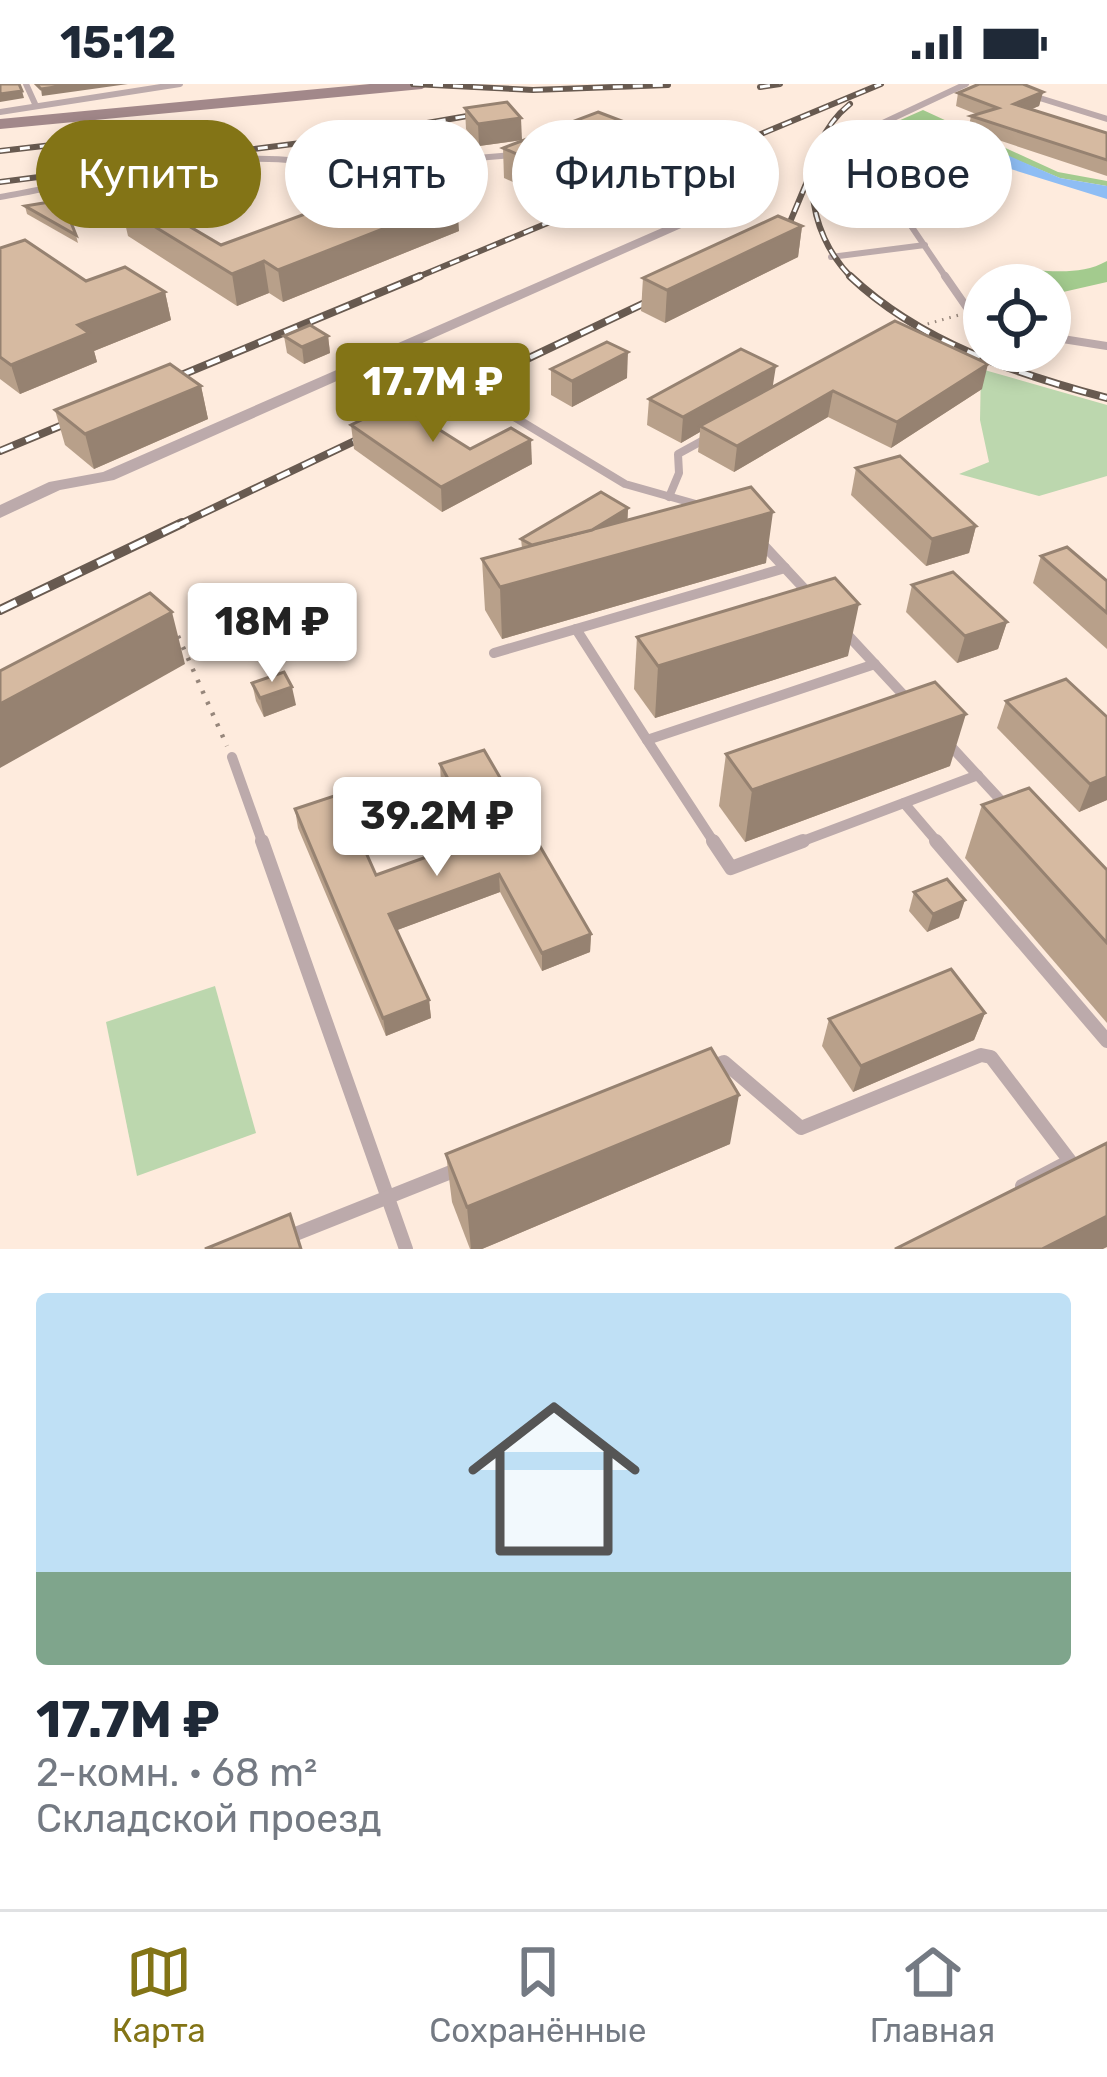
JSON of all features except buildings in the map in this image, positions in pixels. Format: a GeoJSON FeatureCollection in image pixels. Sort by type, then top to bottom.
{"type":"FeatureCollection","features":[{"type":"Feature","properties":{"kind":"street"},"geometry":{"type":"LineString","coordinates":[[0,124],[422,84]]}},
{"type":"Feature","properties":{"kind":"street"},"geometry":{"type":"LineString","coordinates":[[0,512],[55,486],[108,476],[675,228]]}},
{"type":"Feature","properties":{"kind":"lane"},"geometry":{"type":"LineString","coordinates":[[26,84],[36,106]]}},
{"type":"Feature","properties":{"kind":"lane"},"geometry":{"type":"LineString","coordinates":[[70,84],[78,100]]}},
{"type":"Feature","properties":{"kind":"lane"},"geometry":{"type":"LineString","coordinates":[[112,84],[117,94]]}},
{"type":"Feature","properties":{"kind":"lane"},"geometry":{"type":"LineString","coordinates":[[0,112],[179,84]]}},
{"type":"Feature","properties":{"kind":"lane"},"geometry":{"type":"LineString","coordinates":[[963,302],[856,146],[854,136],[966,84]]}},
{"type":"Feature","properties":{"kind":"lane"},"geometry":{"type":"LineString","coordinates":[[1028,94],[1107,119]]}},
{"type":"Feature","properties":{"kind":"lane"},"geometry":{"type":"LineString","coordinates":[[0,197],[240,162],[285,162]]}},
{"type":"Feature","properties":{"kind":"lane"},"geometry":{"type":"LineString","coordinates":[[831,257],[925,245]]}},
{"type":"Feature","properties":{"kind":"lane"},"geometry":{"type":"LineString","coordinates":[[1071,340],[1107,346]]}},
{"type":"Feature","properties":{"kind":"lane"},"geometry":{"type":"LineString","coordinates":[[468,389],[626,484],[714,509]]}},
{"type":"Feature","properties":{"kind":"lane"},"geometry":{"type":"LineString","coordinates":[[669,496],[679,473],[678,454],[718,432]]}},
{"type":"Feature","properties":{"kind":"lane"},"geometry":{"type":"LineString","coordinates":[[753,533],[815,600]]}},
{"type":"Feature","properties":{"kind":"lane"},"geometry":{"type":"LineString","coordinates":[[494,653],[785,568]]}},
{"type":"Feature","properties":{"kind":"lane"},"geometry":{"type":"LineString","coordinates":[[830,616],[919,712]]}},
{"type":"Feature","properties":{"kind":"lane"},"geometry":{"type":"LineString","coordinates":[[576,629],[731,868],[978,776]]}},
{"type":"Feature","properties":{"kind":"lane"},"geometry":{"type":"LineString","coordinates":[[647,740],[875,664]]}},
{"type":"Feature","properties":{"kind":"lane"},"geometry":{"type":"LineString","coordinates":[[934,728],[1010,810]]}},
{"type":"Feature","properties":{"kind":"lane"},"geometry":{"type":"LineString","coordinates":[[232,757],[406,1249]]}},
{"type":"Feature","properties":{"kind":"lane"},"geometry":{"type":"LineString","coordinates":[[904,803],[1107,1041]]}},
{"type":"Feature","properties":{"kind":"lane"},"geometry":{"type":"LineString","coordinates":[[703,1070],[724,1062],[800,1128],[980,1055],[992,1058],[1070,1161],[1012,1191]]}},
{"type":"Feature","properties":{"kind":"lane"},"geometry":{"type":"LineString","coordinates":[[258,1249],[471,1164]]}},
{"type":"Feature","properties":{"kind":"path"},"geometry":{"type":"LineString","coordinates":[[898,333],[963,314]]}},
{"type":"Feature","properties":{"kind":"path"},"geometry":{"type":"LineString","coordinates":[[169,624],[232,757]]}},
{"type":"Feature","properties":{"kind":"green space"},"geometry":{"type":"Polygon","coordinates":[[[923,110],[945,120],[900,120],[923,110]]]}},
{"type":"Feature","properties":{"kind":"green space"},"geometry":{"type":"Polygon","coordinates":[[[1012,151],[1058,172],[1107,181],[1107,186],[1060,178],[1012,158],[1012,151]]]}},
{"type":"Feature","properties":{"kind":"green space"},"geometry":{"type":"Polygon","coordinates":[[[1107,261],[1107,282],[1071,290],[1071,270],[1107,261]]]}},
{"type":"Feature","properties":{"kind":"green space"},"geometry":{"type":"Polygon","coordinates":[[[981,372],[1107,405],[1107,476],[1039,496],[959,474],[989,462],[980,420],[981,372]]]}},
{"type":"Feature","properties":{"kind":"green space"},"geometry":{"type":"Polygon","coordinates":[[[215,986],[256,1133],[137,1176],[106,1022],[215,986]]]}},
{"type":"Feature","properties":{"kind":"water"},"geometry":{"type":"Polygon","coordinates":[[[1012,157],[1060,178],[1107,186],[1107,199],[1012,169],[1012,157]]]}},
{"type":"Feature","properties":{"kind":"railway"},"geometry":{"type":"LineString","coordinates":[[413,84],[533,90],[668,85]]}},
{"type":"Feature","properties":{"kind":"railway"},"geometry":{"type":"LineString","coordinates":[[760,87],[780,84]]}},
{"type":"Feature","properties":{"kind":"railway"},"geometry":{"type":"LineString","coordinates":[[413,279],[881,84]]}},
{"type":"Feature","properties":{"kind":"railway"},"geometry":{"type":"LineString","coordinates":[[850,104],[820,144],[812,191],[824,238],[852,277]]}},
{"type":"Feature","properties":{"kind":"railway"},"geometry":{"type":"LineString","coordinates":[[0,182],[347,137],[496,111]]}},
{"type":"Feature","properties":{"kind":"railway"},"geometry":{"type":"LineString","coordinates":[[0,151],[36,147]]}},
{"type":"Feature","properties":{"kind":"railway"},"geometry":{"type":"LineString","coordinates":[[768,241],[790,222],[803,191]]}},
{"type":"Feature","properties":{"kind":"railway"},"geometry":{"type":"LineString","coordinates":[[155,386],[420,276]]}},
{"type":"Feature","properties":{"kind":"railway"},"geometry":{"type":"LineString","coordinates":[[852,277],[907,320],[970,353],[1107,398]]}},
{"type":"Feature","properties":{"kind":"railway"},"geometry":{"type":"LineString","coordinates":[[176,526],[672,290]]}},
{"type":"Feature","properties":{"kind":"railway"},"geometry":{"type":"LineString","coordinates":[[0,451],[89,414]]}},
{"type":"Feature","properties":{"kind":"railway"},"geometry":{"type":"LineString","coordinates":[[0,610],[182,523]]}}]}
